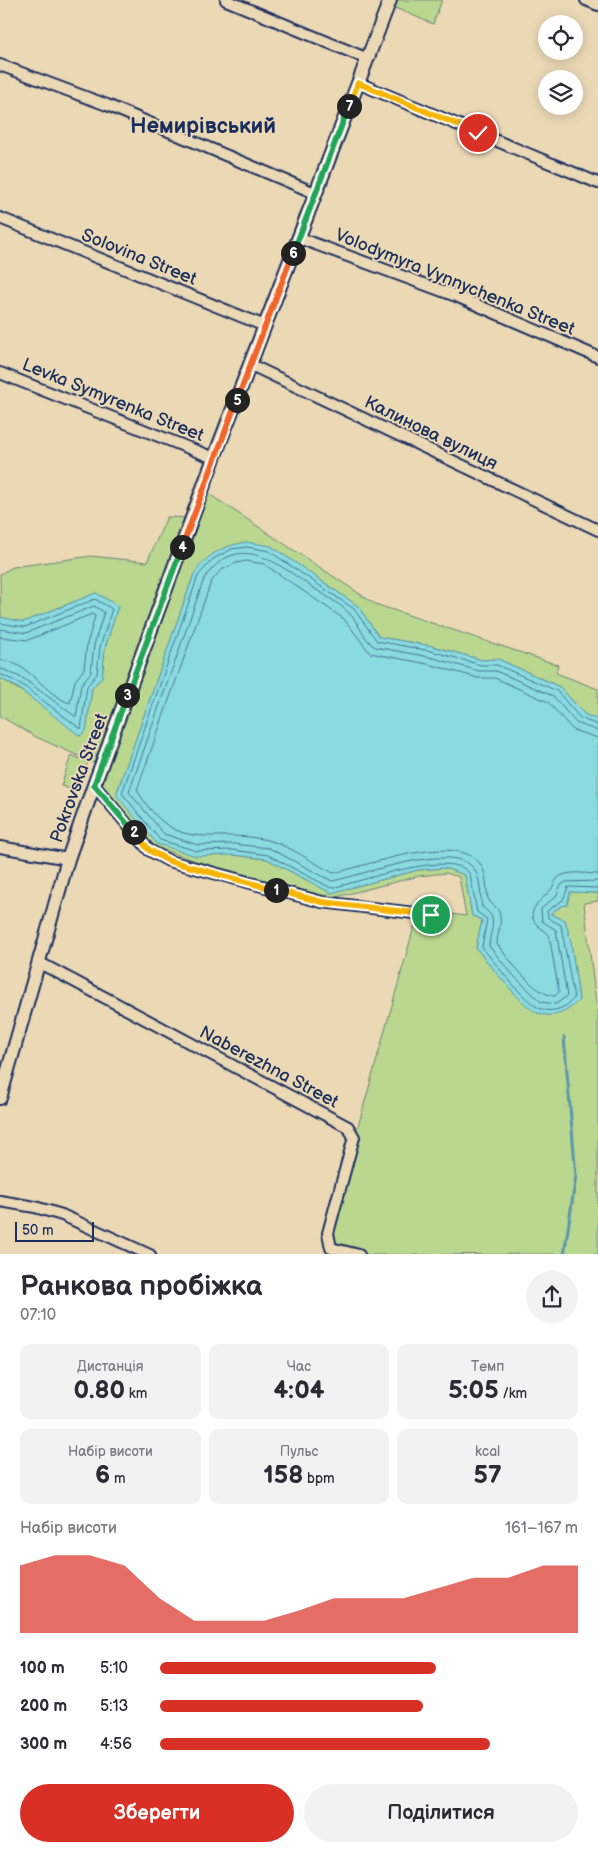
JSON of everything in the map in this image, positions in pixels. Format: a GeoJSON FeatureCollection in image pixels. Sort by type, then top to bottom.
{"type":"FeatureCollection","features":[{"type":"Feature","properties":{"kind":"street"},"geometry":{"type":"LineString","coordinates":[[226,0],[368,59]]}},
{"type":"Feature","properties":{"kind":"street","name":"Pokrovska Street"},"geometry":{"type":"LineString","coordinates":[[0,1098],[68,859],[94,785],[214,458],[390,0]]}},
{"type":"Feature","properties":{"kind":"street"},"geometry":{"type":"LineString","coordinates":[[586,0],[598,5]]}},
{"type":"Feature","properties":{"kind":"street"},"geometry":{"type":"LineString","coordinates":[[0,65],[107,105],[315,194]]}},
{"type":"Feature","properties":{"kind":"street"},"geometry":{"type":"LineString","coordinates":[[358,83],[598,183]]}},
{"type":"Feature","properties":{"kind":"street","name":"Solovina Street"},"geometry":{"type":"LineString","coordinates":[[0,218],[265,326]]}},
{"type":"Feature","properties":{"kind":"street","name":"Volodymyra Vynnychenka Street"},"geometry":{"type":"LineString","coordinates":[[299,238],[456,296],[598,357]]}},
{"type":"Feature","properties":{"kind":"street","name":"Калинова вулиця"},"geometry":{"type":"LineString","coordinates":[[251,365],[598,530]]}},
{"type":"Feature","properties":{"kind":"street","name":"Levka Symyrenka Street"},"geometry":{"type":"LineString","coordinates":[[0,373],[214,458]]}},
{"type":"Feature","properties":{"kind":"street"},"geometry":{"type":"LineString","coordinates":[[94,785],[149,850],[169,861],[322,902],[431,915]]}},
{"type":"Feature","properties":{"kind":"street"},"geometry":{"type":"LineString","coordinates":[[0,847],[68,859]]}},
{"type":"Feature","properties":{"kind":"street","name":"Naberezhna Street"},"geometry":{"type":"LineString","coordinates":[[38,962],[348,1128],[354,1137],[328,1233],[331,1248],[359,1254]]}},
{"type":"Feature","properties":{"kind":"street"},"geometry":{"type":"LineString","coordinates":[[0,1201],[35,1207],[62,1215],[150,1254]]}},
{"type":"Feature","properties":{"kind":"green space"},"geometry":{"type":"Polygon","coordinates":[[[390,0],[442,0],[433,24],[388,5],[390,0]]]}},
{"type":"Feature","properties":{"kind":"green space"},"geometry":{"type":"Polygon","coordinates":[[[203,490],[375,604],[558,665],[556,673],[598,689],[598,720],[584,714],[560,687],[498,659],[482,660],[432,646],[379,637],[358,606],[271,546],[194,574],[116,795],[233,855],[267,859],[331,893],[418,870],[445,868],[465,875],[472,916],[482,920],[476,948],[505,983],[537,1013],[579,1000],[571,943],[565,920],[550,914],[561,906],[570,892],[598,893],[598,901],[584,903],[596,1004],[598,1006],[598,1254],[355,1254],[331,1248],[328,1233],[414,927],[435,912],[466,916],[459,877],[446,873],[419,876],[332,898],[196,861],[155,847],[94,785],[101,766],[36,737],[0,716],[0,678],[86,731],[92,688],[102,677],[105,648],[118,606],[96,593],[23,622],[1,618],[0,574],[13,567],[91,556],[147,562],[167,517],[193,518],[203,490]]]}},
{"type":"Feature","properties":{"kind":"green space"},"geometry":{"type":"Polygon","coordinates":[[[71,755],[88,762],[76,791],[61,786],[71,755]]]}},
{"type":"Feature","properties":{"kind":"water"},"geometry":{"type":"Polygon","coordinates":[[[246,542],[271,546],[358,606],[379,637],[432,646],[482,660],[498,659],[560,687],[584,714],[598,720],[598,893],[570,892],[567,905],[561,906],[550,914],[565,920],[571,942],[579,1000],[570,1008],[555,1015],[544,1015],[532,1010],[515,994],[476,948],[482,920],[472,916],[465,875],[445,868],[418,870],[331,893],[267,859],[233,855],[196,856],[157,844],[116,795],[194,574],[204,561],[216,552],[246,542]]]}},
{"type":"Feature","properties":{"kind":"water"},"geometry":{"type":"Polygon","coordinates":[[[96,593],[118,606],[105,648],[102,677],[92,688],[86,731],[80,736],[18,688],[0,678],[0,617],[23,622],[96,593]]]}},
{"type":"Feature","properties":{"kind":"waterway"},"geometry":{"type":"LineString","coordinates":[[564,1037],[576,1176],[564,1254]]}},
{"type":"Feature","properties":{"kind":"district","name":"Немирівський"},"geometry":{"type":"Point","coordinates":[203,126]}},
{"type":"Feature","properties":{"kind":"route"},"geometry":{"type":"LineString","coordinates":[[431,915],[322,902],[169,861],[149,850],[94,785],[214,458],[358,83],[478,133]]}}]}
